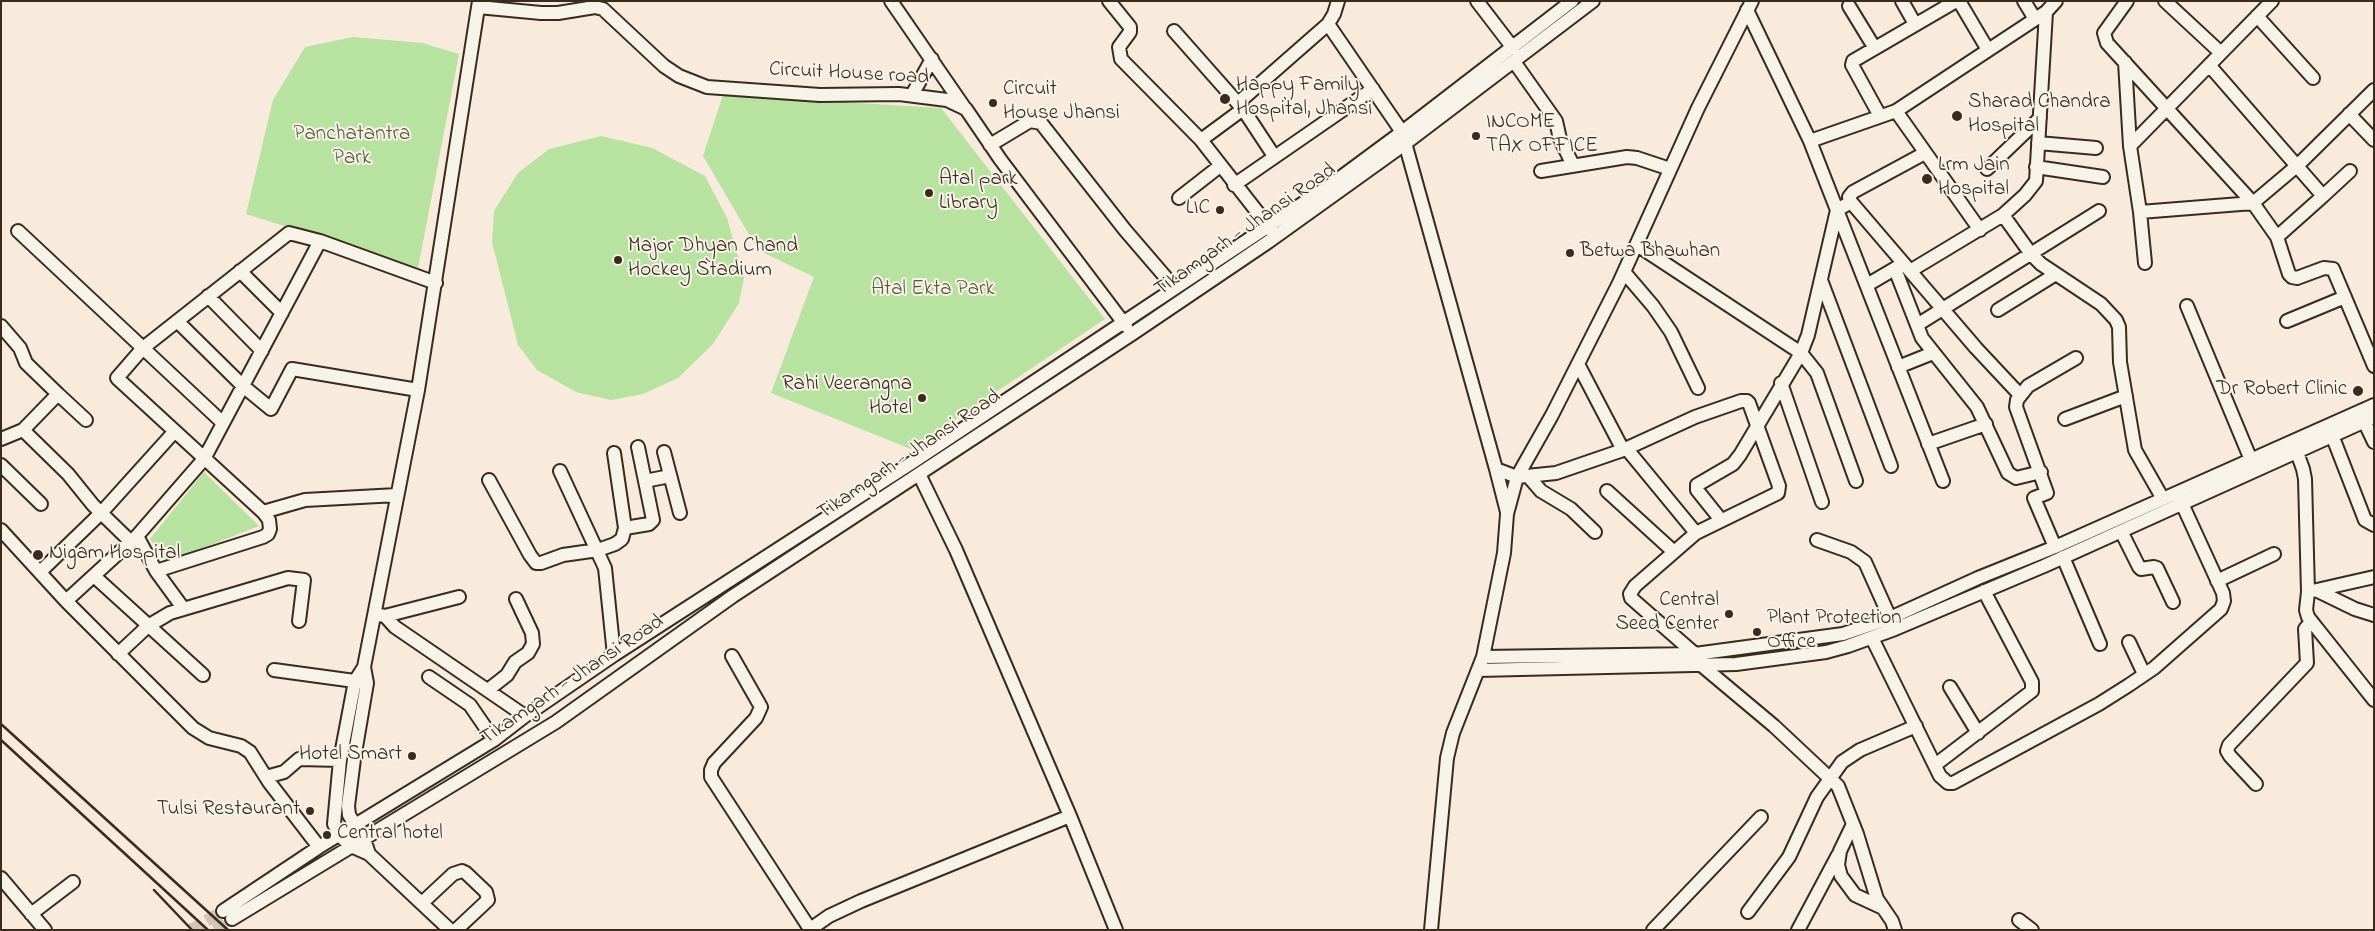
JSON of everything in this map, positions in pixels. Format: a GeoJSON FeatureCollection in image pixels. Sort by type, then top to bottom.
{"type":"FeatureCollection","features":[{"type":"Feature","properties":{"kind":"street"},"geometry":{"type":"LineString","coordinates":[[891,1],[990,145],[1132,334]]}},
{"type":"Feature","properties":{"kind":"street"},"geometry":{"type":"LineString","coordinates":[[1109,1],[1130,27],[1130,32],[1119,47],[1121,59],[1201,140],[1234,185],[1272,231]]}},
{"type":"Feature","properties":{"kind":"street"},"geometry":{"type":"LineString","coordinates":[[1201,140],[1328,24],[1334,14],[1338,1]]}},
{"type":"Feature","properties":{"kind":"street"},"geometry":{"type":"LineString","coordinates":[[1477,1],[1513,48]]}},
{"type":"Feature","properties":{"kind":"street","name":"Tikamgarh - Jhansi Road"},"geometry":{"type":"LineString","coordinates":[[1272,231],[1174,288],[1122,321],[1000,404],[614,655],[525,716],[494,740],[340,836],[319,847],[228,915],[364,839],[556,722],[733,596],[854,519],[1132,334],[1272,231],[1515,62],[1572,1]]}},
{"type":"Feature","properties":{"kind":"street","name":"Tikamgarh - Jhansi Road"},"geometry":{"type":"LineString","coordinates":[[1404,138],[1513,48],[1536,38],[1593,1]]}},
{"type":"Feature","properties":{"kind":"street"},"geometry":{"type":"LineString","coordinates":[[1902,1],[1915,24]]}},
{"type":"Feature","properties":{"kind":"street"},"geometry":{"type":"LineString","coordinates":[[1880,116],[1852,65],[1857,57],[1957,1],[1988,50]]}},
{"type":"Feature","properties":{"kind":"street"},"geometry":{"type":"LineString","coordinates":[[2024,1],[2035,19]]}},
{"type":"Feature","properties":{"kind":"street"},"geometry":{"type":"LineString","coordinates":[[1810,141],[1896,111],[2046,12],[2056,1]]}},
{"type":"Feature","properties":{"kind":"street"},"geometry":{"type":"LineString","coordinates":[[2128,1],[2104,33],[2107,43],[2254,203],[2277,237],[2289,274],[2296,278],[2329,267],[2336,274],[2374,366]]}},
{"type":"Feature","properties":{"kind":"street"},"geometry":{"type":"LineString","coordinates":[[2165,1],[2221,54]]}},
{"type":"Feature","properties":{"kind":"street"},"geometry":{"type":"LineString","coordinates":[[2130,146],[2272,1]]}},
{"type":"Feature","properties":{"kind":"street"},"geometry":{"type":"LineString","coordinates":[[450,930],[369,854],[351,846],[340,836],[334,824],[334,812],[340,760],[379,615],[397,495],[418,390],[436,283],[478,4]]}},
{"type":"Feature","properties":{"kind":"street","name":"Circuit House road"},"geometry":{"type":"LineString","coordinates":[[478,4],[542,13],[558,13],[595,7],[603,8],[679,76],[707,87],[820,95],[912,96],[947,100],[966,109]]}},
{"type":"Feature","properties":{"kind":"street"},"geometry":{"type":"LineString","coordinates":[[1750,5],[1810,141],[1943,482]]}},
{"type":"Feature","properties":{"kind":"street"},"geometry":{"type":"LineString","coordinates":[[1507,514],[1523,476],[1624,272],[1698,108],[1750,5]]}},
{"type":"Feature","properties":{"kind":"street"},"geometry":{"type":"LineString","coordinates":[[1849,6],[1874,47]]}},
{"type":"Feature","properties":{"kind":"street"},"geometry":{"type":"LineString","coordinates":[[1866,285],[1980,230],[2003,215],[2025,195],[2036,181],[2046,12]]}},
{"type":"Feature","properties":{"kind":"street"},"geometry":{"type":"LineString","coordinates":[[2257,16],[2313,78]]}},
{"type":"Feature","properties":{"kind":"street"},"geometry":{"type":"LineString","coordinates":[[1328,24],[1404,138],[1507,514],[1504,554],[1483,656],[1453,732],[1447,758],[1431,930]]}},
{"type":"Feature","properties":{"kind":"street"},"geometry":{"type":"LineString","coordinates":[[1174,30],[1240,106],[1274,156]]}},
{"type":"Feature","properties":{"kind":"street"},"geometry":{"type":"LineString","coordinates":[[912,96],[932,59]]}},
{"type":"Feature","properties":{"kind":"street"},"geometry":{"type":"LineString","coordinates":[[1515,62],[1556,121],[1560,139],[1572,166]]}},
{"type":"Feature","properties":{"kind":"street"},"geometry":{"type":"LineString","coordinates":[[2125,62],[2130,146],[2140,212],[2145,263]]}},
{"type":"Feature","properties":{"kind":"street"},"geometry":{"type":"LineString","coordinates":[[2209,65],[2324,196]]}},
{"type":"Feature","properties":{"kind":"street"},"geometry":{"type":"LineString","coordinates":[[1234,185],[1373,89]]}},
{"type":"Feature","properties":{"kind":"street"},"geometry":{"type":"LineString","coordinates":[[2140,212],[2254,203],[2298,165],[2374,90]]}},
{"type":"Feature","properties":{"kind":"street"},"geometry":{"type":"LineString","coordinates":[[1896,111],[1980,230]]}},
{"type":"Feature","properties":{"kind":"street"},"geometry":{"type":"LineString","coordinates":[[2349,114],[2374,140]]}},
{"type":"Feature","properties":{"kind":"street"},"geometry":{"type":"LineString","coordinates":[[1987,169],[2040,118]]}},
{"type":"Feature","properties":{"kind":"street"},"geometry":{"type":"LineString","coordinates":[[990,145],[1030,121],[1041,123],[1125,230],[1174,288]]}},
{"type":"Feature","properties":{"kind":"street"},"geometry":{"type":"LineString","coordinates":[[2038,144],[2096,148]]}},
{"type":"Feature","properties":{"kind":"street"},"geometry":{"type":"LineString","coordinates":[[1925,153],[1853,192],[1849,197],[1903,268],[2020,395]]}},
{"type":"Feature","properties":{"kind":"street"},"geometry":{"type":"LineString","coordinates":[[1541,171],[1627,157],[1638,158],[1670,170]]}},
{"type":"Feature","properties":{"kind":"street"},"geometry":{"type":"LineString","coordinates":[[1179,198],[1220,166]]}},
{"type":"Feature","properties":{"kind":"street"},"geometry":{"type":"LineString","coordinates":[[2036,167],[2102,178]]}},
{"type":"Feature","properties":{"kind":"street"},"geometry":{"type":"LineString","coordinates":[[2277,237],[2350,171]]}},
{"type":"Feature","properties":{"kind":"street"},"geometry":{"type":"LineString","coordinates":[[1721,520],[1697,490],[1697,485],[1733,464],[1757,428],[1781,384],[1801,353],[1808,335],[1837,210],[1851,202]]}},
{"type":"Feature","properties":{"kind":"street"},"geometry":{"type":"LineString","coordinates":[[1917,324],[2099,211]]}},
{"type":"Feature","properties":{"kind":"street"},"geometry":{"type":"LineString","coordinates":[[2003,215],[2031,254],[2056,274],[2101,304],[2116,320],[2120,335],[2120,362],[2135,450],[2163,499]]}},
{"type":"Feature","properties":{"kind":"street"},"geometry":{"type":"LineString","coordinates":[[18,231],[223,423]]}},
{"type":"Feature","properties":{"kind":"street"},"geometry":{"type":"LineString","coordinates":[[156,571],[263,537],[270,529],[269,520],[263,512],[117,378],[143,348],[289,233],[320,241],[436,283]]}},
{"type":"Feature","properties":{"kind":"street"},"geometry":{"type":"LineString","coordinates":[[66,601],[134,539],[204,459],[320,241]]}},
{"type":"Feature","properties":{"kind":"street"},"geometry":{"type":"LineString","coordinates":[[1636,244],[1801,353],[1816,373],[1856,481]]}},
{"type":"Feature","properties":{"kind":"street"},"geometry":{"type":"LineString","coordinates":[[1903,268],[1922,338],[1968,395],[1986,424],[2008,473],[2016,478],[2041,472]]}},
{"type":"Feature","properties":{"kind":"street"},"geometry":{"type":"LineString","coordinates":[[240,271],[282,313]]}},
{"type":"Feature","properties":{"kind":"street"},"geometry":{"type":"LineString","coordinates":[[1624,272],[1653,306],[1671,332],[1698,388]]}},
{"type":"Feature","properties":{"kind":"street"},"geometry":{"type":"LineString","coordinates":[[1998,310],[2056,274]]}},
{"type":"Feature","properties":{"kind":"street"},"geometry":{"type":"LineString","coordinates":[[1821,280],[1891,466]]}},
{"type":"Feature","properties":{"kind":"street"},"geometry":{"type":"LineString","coordinates":[[208,296],[262,350]]}},
{"type":"Feature","properties":{"kind":"street"},"geometry":{"type":"LineString","coordinates":[[2287,321],[2346,296]]}},
{"type":"Feature","properties":{"kind":"street"},"geometry":{"type":"LineString","coordinates":[[2187,306],[2251,460]]}},
{"type":"Feature","properties":{"kind":"street"},"geometry":{"type":"LineString","coordinates":[[177,321],[243,386],[271,409],[292,369],[418,390]]}},
{"type":"Feature","properties":{"kind":"street"},"geometry":{"type":"LineString","coordinates":[[1,326],[20,348],[26,363],[86,420]]}},
{"type":"Feature","properties":{"kind":"street"},"geometry":{"type":"LineString","coordinates":[[1898,367],[1933,353]]}},
{"type":"Feature","properties":{"kind":"street"},"geometry":{"type":"LineString","coordinates":[[2076,358],[2028,386],[2020,395],[2016,407],[2047,493],[2034,498],[2100,644]]}},
{"type":"Feature","properties":{"kind":"street"},"geometry":{"type":"LineString","coordinates":[[1578,364],[1624,449],[1696,533]]}},
{"type":"Feature","properties":{"kind":"street"},"geometry":{"type":"LineString","coordinates":[[1781,384],[1822,502]]}},
{"type":"Feature","properties":{"kind":"street"},"geometry":{"type":"LineString","coordinates":[[1,438],[23,430],[58,394]]}},
{"type":"Feature","properties":{"kind":"street"},"geometry":{"type":"LineString","coordinates":[[2065,418],[2126,396]]}},
{"type":"Feature","properties":{"kind":"street"},"geometry":{"type":"LineString","coordinates":[[1496,469],[1523,476],[1556,473],[1624,449],[1682,422],[1744,400],[1750,403],[1779,490],[1774,496],[1696,533],[1636,586],[1630,594],[1631,598],[1697,660],[1774,726],[1838,786],[1853,824],[1877,899],[1892,921],[1895,930]]}},
{"type":"Feature","properties":{"kind":"street"},"geometry":{"type":"LineString","coordinates":[[1483,656],[1697,660],[1736,664],[1826,652],[1872,638],[1984,591],[2163,499],[2180,498],[2295,446],[2374,405]]}},
{"type":"Feature","properties":{"kind":"street"},"geometry":{"type":"LineString","coordinates":[[2059,552],[2121,530],[2251,460],[2332,435],[2369,419],[2374,442]]}},
{"type":"Feature","properties":{"kind":"street"},"geometry":{"type":"LineString","coordinates":[[1928,444],[1986,424]]}},
{"type":"Feature","properties":{"kind":"street"},"geometry":{"type":"LineString","coordinates":[[23,430],[68,474],[101,512],[134,539],[183,608]]}},
{"type":"Feature","properties":{"kind":"street"},"geometry":{"type":"LineString","coordinates":[[40,572],[101,512],[174,431]]}},
{"type":"Feature","properties":{"kind":"street"},"geometry":{"type":"LineString","coordinates":[[2332,435],[2365,520],[2374,525]]}},
{"type":"Feature","properties":{"kind":"street"},"geometry":{"type":"LineString","coordinates":[[2295,446],[2304,469],[2313,592],[2306,610],[2311,622],[2374,700]]}},
{"type":"Feature","properties":{"kind":"street"},"geometry":{"type":"LineString","coordinates":[[625,528],[649,524],[653,520],[638,447]]}},
{"type":"Feature","properties":{"kind":"street"},"geometry":{"type":"LineString","coordinates":[[664,452],[680,513]]}},
{"type":"Feature","properties":{"kind":"street"},"geometry":{"type":"LineString","coordinates":[[489,480],[536,563],[563,554],[598,550],[620,542],[625,528],[614,454]]}},
{"type":"Feature","properties":{"kind":"street"},"geometry":{"type":"LineString","coordinates":[[1,465],[41,504]]}},
{"type":"Feature","properties":{"kind":"street"},"geometry":{"type":"LineString","coordinates":[[560,471],[578,512],[598,550],[608,581],[614,655]]}},
{"type":"Feature","properties":{"kind":"street"},"geometry":{"type":"LineString","coordinates":[[919,474],[956,550],[1070,816],[1116,930]]}},
{"type":"Feature","properties":{"kind":"street"},"geometry":{"type":"LineString","coordinates":[[645,481],[670,476]]}},
{"type":"Feature","properties":{"kind":"street"},"geometry":{"type":"LineString","coordinates":[[1523,476],[1541,491],[1571,509],[1595,532]]}},
{"type":"Feature","properties":{"kind":"street"},"geometry":{"type":"LineString","coordinates":[[1607,491],[1674,552]]}},
{"type":"Feature","properties":{"kind":"street"},"geometry":{"type":"LineString","coordinates":[[263,512],[305,500],[397,495]]}},
{"type":"Feature","properties":{"kind":"street"},"geometry":{"type":"LineString","coordinates":[[1872,638],[1935,765],[1944,780],[1953,783],[2099,704],[2144,674],[2221,609],[2224,601],[2218,581],[2180,498]]}},
{"type":"Feature","properties":{"kind":"street"},"geometry":{"type":"LineString","coordinates":[[844,505],[854,519]]}},
{"type":"Feature","properties":{"kind":"street"},"geometry":{"type":"LineString","coordinates":[[1,530],[66,601],[193,728],[209,738],[246,749],[319,847]]}},
{"type":"Feature","properties":{"kind":"street"},"geometry":{"type":"LineString","coordinates":[[2121,530],[2139,567],[2144,569],[2154,566],[2157,568],[2173,602]]}},
{"type":"Feature","properties":{"kind":"street"},"geometry":{"type":"LineString","coordinates":[[1817,540],[1851,552],[1864,562],[1890,618]]}},
{"type":"Feature","properties":{"kind":"street"},"geometry":{"type":"LineString","coordinates":[[2218,581],[2274,554]]}},
{"type":"Feature","properties":{"kind":"street"},"geometry":{"type":"LineString","coordinates":[[1478,670],[1697,660],[1822,638],[1890,618],[1951,590],[2042,560]]}},
{"type":"Feature","properties":{"kind":"street"},"geometry":{"type":"LineString","coordinates":[[94,576],[204,675]]}},
{"type":"Feature","properties":{"kind":"street"},"geometry":{"type":"LineString","coordinates":[[2313,592],[2374,577]]}},
{"type":"Feature","properties":{"kind":"street"},"geometry":{"type":"LineString","coordinates":[[118,654],[148,626],[183,608],[281,580],[302,578],[304,581],[299,621]]}},
{"type":"Feature","properties":{"kind":"street"},"geometry":{"type":"LineString","coordinates":[[1951,590],[1957,603]]}},
{"type":"Feature","properties":{"kind":"street"},"geometry":{"type":"LineString","coordinates":[[1935,765],[2027,696],[2033,687],[1984,591]]}},
{"type":"Feature","properties":{"kind":"street"},"geometry":{"type":"LineString","coordinates":[[2313,592],[2374,615]]}},
{"type":"Feature","properties":{"kind":"street"},"geometry":{"type":"LineString","coordinates":[[379,615],[459,597]]}},
{"type":"Feature","properties":{"kind":"street"},"geometry":{"type":"LineString","coordinates":[[488,690],[507,676],[515,662],[528,653],[534,644],[532,632],[516,598]]}},
{"type":"Feature","properties":{"kind":"street"},"geometry":{"type":"LineString","coordinates":[[379,615],[525,716]]}},
{"type":"Feature","properties":{"kind":"street"},"geometry":{"type":"LineString","coordinates":[[2256,784],[2230,756],[2227,751],[2229,745],[2307,663],[2304,633],[2311,622]]}},
{"type":"Feature","properties":{"kind":"street"},"geometry":{"type":"LineString","coordinates":[[2129,642],[2144,674]]}},
{"type":"Feature","properties":{"kind":"street"},"geometry":{"type":"LineString","coordinates":[[732,656],[761,707],[756,718],[714,764],[711,770],[711,777],[810,929],[829,916],[868,897],[1070,816]]}},
{"type":"Feature","properties":{"kind":"street"},"geometry":{"type":"LineString","coordinates":[[274,670],[361,682]]}},
{"type":"Feature","properties":{"kind":"street"},"geometry":{"type":"LineString","coordinates":[[429,677],[470,705],[494,740]]}},
{"type":"Feature","properties":{"kind":"street"},"geometry":{"type":"LineString","coordinates":[[361,682],[348,797],[349,815],[364,839],[369,854]]}},
{"type":"Feature","properties":{"kind":"street"},"geometry":{"type":"LineString","coordinates":[[1950,687],[1978,733]]}},
{"type":"Feature","properties":{"kind":"street"},"geometry":{"type":"LineString","coordinates":[[1748,912],[1797,845],[1811,806],[1831,778],[1852,755],[1916,726]]}},
{"type":"Feature","properties":{"kind":"street"},"geometry":{"type":"LineString","coordinates":[[266,777],[284,772],[299,759],[340,760]]}},
{"type":"Feature","properties":{"kind":"street"},"geometry":{"type":"LineString","coordinates":[[1653,930],[1761,818]]}},
{"type":"Feature","properties":{"kind":"street"},"geometry":{"type":"LineString","coordinates":[[1798,930],[1853,824]]}},
{"type":"Feature","properties":{"kind":"street"},"geometry":{"type":"LineString","coordinates":[[1840,851],[1838,865],[1847,887],[1854,895],[1883,908]]}},
{"type":"Feature","properties":{"kind":"street"},"geometry":{"type":"LineString","coordinates":[[422,903],[453,874],[462,871],[466,873],[486,892],[488,900],[456,930]]}},
{"type":"Feature","properties":{"kind":"street"},"geometry":{"type":"LineString","coordinates":[[1,878],[45,930]]}},
{"type":"Feature","properties":{"kind":"street"},"geometry":{"type":"LineString","coordinates":[[31,914],[73,882]]}},
{"type":"Feature","properties":{"kind":"street"},"geometry":{"type":"LineString","coordinates":[[2019,920],[2032,930]]}},
{"type":"Feature","properties":{"kind":"green space","name":"Panchatantra Park"},"geometry":{"type":"Polygon","coordinates":[[[353,37],[422,43],[459,54],[418,268],[246,214],[273,100],[305,47],[353,37]]]}},
{"type":"Feature","properties":{"kind":"green space","name":"Atal Ekta Park"},"geometry":{"type":"Polygon","coordinates":[[[723,95],[941,108],[1105,319],[911,449],[771,393],[814,277],[758,250],[703,156],[723,95]]]}},
{"type":"Feature","properties":{"kind":"green space","name":"Major Dhyan Chand Hockey Stadium"},"geometry":{"type":"Polygon","coordinates":[[[601,136],[652,148],[705,176],[727,218],[744,278],[739,303],[713,344],[678,378],[643,394],[611,400],[576,392],[537,370],[518,345],[492,242],[494,211],[518,173],[549,149],[601,136]]]}},
{"type":"Feature","properties":{"kind":"green space"},"geometry":{"type":"Polygon","coordinates":[[[204,472],[259,526],[167,562],[150,539],[204,472]]]}},
{"type":"Feature","properties":{"kind":"tunnel"},"geometry":{"type":"LineString","coordinates":[[191,930],[223,911]]}},
{"type":"Feature","properties":{"kind":"tunnel"},"geometry":{"type":"LineString","coordinates":[[215,930],[232,919]]}},
{"type":"Feature","properties":{"kind":"railway"},"geometry":{"type":"LineString","coordinates":[[1,724],[228,930]]}},
{"type":"Feature","properties":{"kind":"railway"},"geometry":{"type":"LineString","coordinates":[[1,740],[208,930]]}},
{"type":"Feature","properties":{"kind":"railway"},"geometry":{"type":"LineString","coordinates":[[154,890],[192,930]]}},
{"type":"Feature","properties":{"kind":"place","name":"Happy Family Hospital, Jhansi"},"geometry":{"type":"Point","coordinates":[1225,99]}},
{"type":"Feature","properties":{"kind":"place","name":"Circuit House Jhansi"},"geometry":{"type":"Point","coordinates":[993,103]}},
{"type":"Feature","properties":{"kind":"place","name":"Sharad Chandra Hospital"},"geometry":{"type":"Point","coordinates":[1957,116]}},
{"type":"Feature","properties":{"kind":"place","name":"INCOME TAX OFFICE"},"geometry":{"type":"Point","coordinates":[1476,136]}},
{"type":"Feature","properties":{"kind":"place","name":"Lrm Jain Hospital"},"geometry":{"type":"Point","coordinates":[1927,179]}},
{"type":"Feature","properties":{"kind":"place","name":"Atal park Library"},"geometry":{"type":"Point","coordinates":[929,193]}},
{"type":"Feature","properties":{"kind":"place","name":"LIC"},"geometry":{"type":"Point","coordinates":[1220,210]}},
{"type":"Feature","properties":{"kind":"place","name":"Betwa Bhawhan"},"geometry":{"type":"Point","coordinates":[1570,253]}},
{"type":"Feature","properties":{"kind":"place","name":"Major Dhyan Chand Hockey Stadium"},"geometry":{"type":"Point","coordinates":[618,260]}},
{"type":"Feature","properties":{"kind":"place","name":"Dr Robert Clinic"},"geometry":{"type":"Point","coordinates":[2358,391]}},
{"type":"Feature","properties":{"kind":"place","name":"Rahi Veerangna Hotel"},"geometry":{"type":"Point","coordinates":[922,398]}},
{"type":"Feature","properties":{"kind":"place","name":"Nigam Hospital"},"geometry":{"type":"Point","coordinates":[38,555]}},
{"type":"Feature","properties":{"kind":"place","name":"Central Seed Center"},"geometry":{"type":"Point","coordinates":[1729,614]}},
{"type":"Feature","properties":{"kind":"place","name":"Plant Protection Office"},"geometry":{"type":"Point","coordinates":[1757,632]}},
{"type":"Feature","properties":{"kind":"place","name":"Hotel Smart"},"geometry":{"type":"Point","coordinates":[412,756]}},
{"type":"Feature","properties":{"kind":"place","name":"Tulsi Restaurant"},"geometry":{"type":"Point","coordinates":[310,811]}},
{"type":"Feature","properties":{"kind":"place","name":"Central hotel"},"geometry":{"type":"Point","coordinates":[327,835]}}]}
